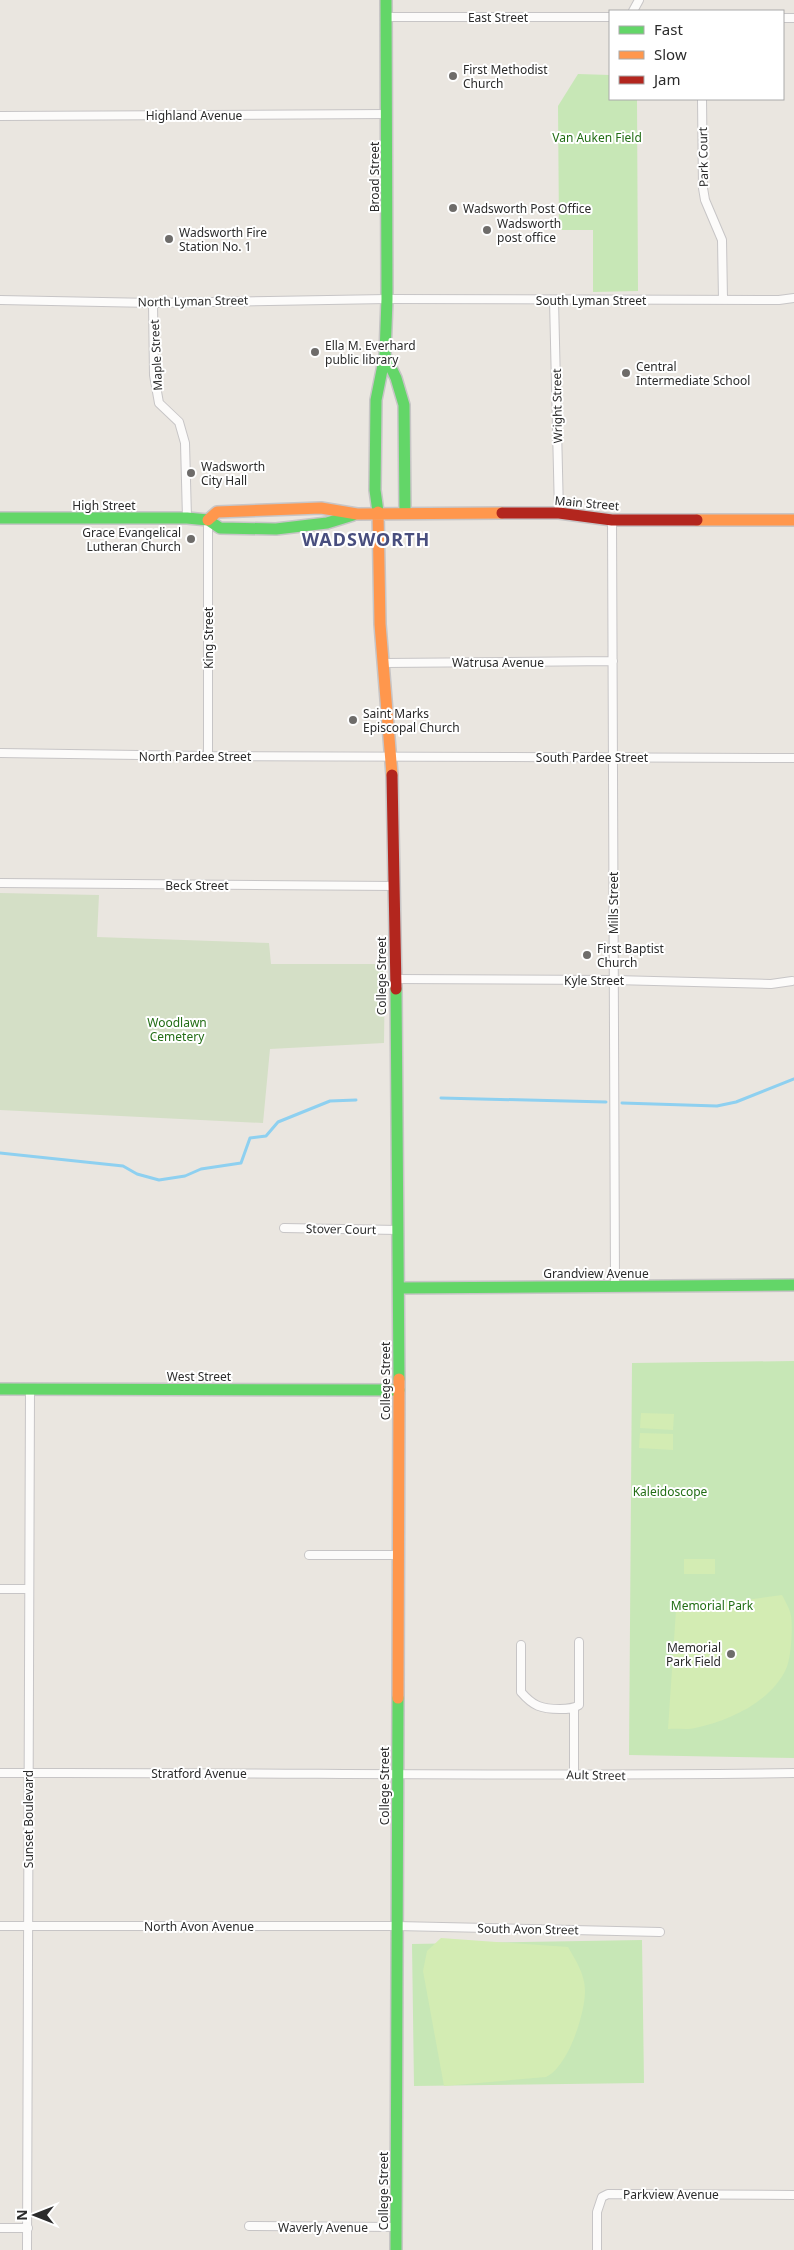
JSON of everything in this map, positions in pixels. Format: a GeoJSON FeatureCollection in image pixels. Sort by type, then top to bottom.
{"type":"FeatureCollection","features":[{"type":"Feature","properties":{"kind":"main road","name":"Broad Street"},"geometry":{"type":"LineString","coordinates":[[378,513],[375,490],[377,389],[385,355],[387,299],[388,114],[386,0]]}},
{"type":"Feature","properties":{"kind":"main road","name":"Broad Street"},"geometry":{"type":"LineString","coordinates":[[385,355],[399,387],[404,405],[405,513]]}},
{"type":"Feature","properties":{"kind":"main road"},"geometry":{"type":"LineString","coordinates":[[377,389],[388,384],[399,387]]}},
{"type":"Feature","properties":{"kind":"main road","name":"High Street"},"geometry":{"type":"LineString","coordinates":[[208,520],[217,512],[321,508],[357,514],[378,513]]}},
{"type":"Feature","properties":{"kind":"main road","name":"Main Street"},"geometry":{"type":"LineString","coordinates":[[378,513],[559,513],[612,520],[794,520]]}},
{"type":"Feature","properties":{"kind":"main road","name":"College Street"},"geometry":{"type":"LineString","coordinates":[[378,513],[380,624],[391,757],[395,886],[399,1288],[396,2250]]}},
{"type":"Feature","properties":{"kind":"main road","name":"High Street"},"geometry":{"type":"LineString","coordinates":[[0,518],[188,518],[208,520],[220,528],[276,529],[327,522],[357,514]]}},
{"type":"Feature","properties":{"kind":"main road","name":"Grandview Avenue"},"geometry":{"type":"LineString","coordinates":[[399,1288],[794,1285]]}},
{"type":"Feature","properties":{"kind":"main road","name":"West Street"},"geometry":{"type":"LineString","coordinates":[[0,1389],[399,1390]]}},
{"type":"Feature","properties":{"kind":"street","name":"East Street"},"geometry":{"type":"LineString","coordinates":[[386,17],[609,17]]}},
{"type":"Feature","properties":{"kind":"street","name":"Park Court"},"geometry":{"type":"LineString","coordinates":[[702,100],[703,188],[705,200],[722,240],[723,300]]}},
{"type":"Feature","properties":{"kind":"street","name":"Highland Avenue"},"geometry":{"type":"LineString","coordinates":[[0,116],[388,114]]}},
{"type":"Feature","properties":{"kind":"street","name":"South Lyman Street"},"geometry":{"type":"LineString","coordinates":[[387,299],[779,300],[794,298]]}},
{"type":"Feature","properties":{"kind":"street","name":"North Lyman Street"},"geometry":{"type":"LineString","coordinates":[[0,300],[153,303],[387,299]]}},
{"type":"Feature","properties":{"kind":"street","name":"Wright Street"},"geometry":{"type":"LineString","coordinates":[[554,300],[559,513]]}},
{"type":"Feature","properties":{"kind":"street","name":"Maple Street"},"geometry":{"type":"LineString","coordinates":[[153,303],[154,375],[159,403],[178,422],[185,442],[188,518]]}},
{"type":"Feature","properties":{"kind":"street","name":"King Street"},"geometry":{"type":"LineString","coordinates":[[208,520],[208,756]]}},
{"type":"Feature","properties":{"kind":"street","name":"Mills Street"},"geometry":{"type":"LineString","coordinates":[[612,520],[615,1286]]}},
{"type":"Feature","properties":{"kind":"street","name":"Watrusa Avenue"},"geometry":{"type":"LineString","coordinates":[[384,663],[613,660]]}},
{"type":"Feature","properties":{"kind":"street","name":"North Pardee Street"},"geometry":{"type":"LineString","coordinates":[[0,753],[391,757]]}},
{"type":"Feature","properties":{"kind":"street","name":"South Pardee Street"},"geometry":{"type":"LineString","coordinates":[[391,757],[794,758]]}},
{"type":"Feature","properties":{"kind":"street","name":"Beck Street"},"geometry":{"type":"LineString","coordinates":[[0,883],[395,886]]}},
{"type":"Feature","properties":{"kind":"street","name":"Kyle Street"},"geometry":{"type":"LineString","coordinates":[[395,979],[614,980],[770,984],[792,981]]}},
{"type":"Feature","properties":{"kind":"street","name":"Stover Court"},"geometry":{"type":"LineString","coordinates":[[284,1228],[398,1230]]}},
{"type":"Feature","properties":{"kind":"street","name":"Sunset Boulevard"},"geometry":{"type":"LineString","coordinates":[[27,2250],[30,1389]]}},
{"type":"Feature","properties":{"kind":"street"},"geometry":{"type":"LineString","coordinates":[[310,1555],[398,1555]]}},
{"type":"Feature","properties":{"kind":"street"},"geometry":{"type":"LineString","coordinates":[[0,1589],[29,1589]]}},
{"type":"Feature","properties":{"kind":"street"},"geometry":{"type":"LineString","coordinates":[[521,1645],[521,1692],[530,1703],[541,1709],[574,1708],[580,1705],[580,1642]]}},
{"type":"Feature","properties":{"kind":"street"},"geometry":{"type":"LineString","coordinates":[[574,1708],[574,1775]]}},
{"type":"Feature","properties":{"kind":"street","name":"Stratford Avenue"},"geometry":{"type":"LineString","coordinates":[[0,1773],[398,1773]]}},
{"type":"Feature","properties":{"kind":"street","name":"Ault Street"},"geometry":{"type":"LineString","coordinates":[[398,1773],[574,1775],[794,1773]]}},
{"type":"Feature","properties":{"kind":"street","name":"North Avon Avenue"},"geometry":{"type":"LineString","coordinates":[[0,1926],[397,1926]]}},
{"type":"Feature","properties":{"kind":"street","name":"South Avon Street"},"geometry":{"type":"LineString","coordinates":[[397,1926],[660,1932]]}},
{"type":"Feature","properties":{"kind":"street","name":"Parkview Avenue"},"geometry":{"type":"LineString","coordinates":[[597,2250],[598,2204],[602,2197],[608,2194],[794,2195]]}},
{"type":"Feature","properties":{"kind":"street","name":"Waverly Avenue"},"geometry":{"type":"LineString","coordinates":[[249,2226],[396,2227]]}},
{"type":"Feature","properties":{"kind":"street"},"geometry":{"type":"LineString","coordinates":[[0,2228],[28,2228]]}},
{"type":"Feature","properties":{"kind":"green space","name":"Van Auken Field"},"geometry":{"type":"Polygon","coordinates":[[[578,74],[609,75],[609,100],[637,100],[638,291],[593,292],[593,230],[559,230],[558,106],[578,74]]]}},
{"type":"Feature","properties":{"kind":"green space","name":"Woodlawn Cemetery"},"geometry":{"type":"Polygon","coordinates":[[[0,893],[99,895],[97,937],[269,943],[271,964],[385,964],[384,1043],[270,1049],[263,1123],[0,1110],[0,893]]]}},
{"type":"Feature","properties":{"kind":"green space","name":"Memorial Park"},"geometry":{"type":"Polygon","coordinates":[[[794,1361],[794,1758],[629,1755],[632,1363],[794,1361]]]}},
{"type":"Feature","properties":{"kind":"green space"},"geometry":{"type":"Polygon","coordinates":[[[641,1413],[674,1414],[673,1430],[640,1428],[641,1413]]]}},
{"type":"Feature","properties":{"kind":"green space"},"geometry":{"type":"Polygon","coordinates":[[[640,1433],[673,1434],[673,1450],[639,1448],[640,1433]]]}},
{"type":"Feature","properties":{"kind":"green space"},"geometry":{"type":"Polygon","coordinates":[[[684,1559],[715,1559],[715,1574],[684,1574],[684,1559]]]}},
{"type":"Feature","properties":{"kind":"green space","name":"Memorial Park Field"},"geometry":{"type":"Polygon","coordinates":[[[782,1595],[792,1621],[792,1635],[788,1664],[779,1681],[759,1700],[734,1715],[695,1728],[668,1729],[676,1610],[782,1595]]]}},
{"type":"Feature","properties":{"kind":"green space"},"geometry":{"type":"Polygon","coordinates":[[[441,1938],[568,1947],[580,1968],[585,1985],[584,2001],[574,2039],[561,2063],[554,2071],[546,2077],[444,2086],[423,1971],[427,1951],[441,1938]]]}},
{"type":"Feature","properties":{"kind":"green space"},"geometry":{"type":"Polygon","coordinates":[[[642,1940],[644,2083],[414,2086],[412,1944],[642,1940]]]}},
{"type":"Feature","properties":{"kind":"waterway"},"geometry":{"type":"LineString","coordinates":[[622,1103],[717,1106],[736,1102],[794,1079]]}},
{"type":"Feature","properties":{"kind":"waterway"},"geometry":{"type":"LineString","coordinates":[[441,1098],[606,1102]]}},
{"type":"Feature","properties":{"kind":"waterway"},"geometry":{"type":"LineString","coordinates":[[0,1153],[123,1166],[137,1174],[159,1180],[185,1176],[201,1169],[241,1163],[250,1138],[266,1136],[278,1122],[330,1101],[356,1100]]}},
{"type":"Feature","properties":{"kind":"traffic: fast"},"geometry":{"type":"LineString","coordinates":[[378,512],[375,490],[376,400],[385,355],[387,299],[386,0]]}},
{"type":"Feature","properties":{"kind":"traffic: fast"},"geometry":{"type":"LineString","coordinates":[[385,355],[396,378],[404,405],[405,513]]}},
{"type":"Feature","properties":{"kind":"traffic: fast"},"geometry":{"type":"LineString","coordinates":[[0,518],[187,518],[208,520],[220,528],[276,529],[327,523],[353,515]]}},
{"type":"Feature","properties":{"kind":"traffic: fast"},"geometry":{"type":"LineString","coordinates":[[396,989],[399,1379]]}},
{"type":"Feature","properties":{"kind":"traffic: fast"},"geometry":{"type":"LineString","coordinates":[[399,1288],[794,1285]]}},
{"type":"Feature","properties":{"kind":"traffic: fast"},"geometry":{"type":"LineString","coordinates":[[0,1389],[399,1390]]}},
{"type":"Feature","properties":{"kind":"traffic: fast"},"geometry":{"type":"LineString","coordinates":[[396,2250],[398,1698]]}},
{"type":"Feature","properties":{"kind":"traffic: slow"},"geometry":{"type":"LineString","coordinates":[[208,520],[217,512],[321,508],[357,514],[502,513]]}},
{"type":"Feature","properties":{"kind":"traffic: slow"},"geometry":{"type":"LineString","coordinates":[[378,512],[380,624],[392,775]]}},
{"type":"Feature","properties":{"kind":"traffic: slow"},"geometry":{"type":"LineString","coordinates":[[697,520],[794,520]]}},
{"type":"Feature","properties":{"kind":"traffic: slow"},"geometry":{"type":"LineString","coordinates":[[398,1698],[399,1379]]}},
{"type":"Feature","properties":{"kind":"traffic: jam"},"geometry":{"type":"LineString","coordinates":[[502,513],[559,513],[612,520],[697,520]]}},
{"type":"Feature","properties":{"kind":"traffic: jam"},"geometry":{"type":"LineString","coordinates":[[392,775],[396,989]]}},
{"type":"Feature","properties":{"kind":"place","name":"First Methodist Church"},"geometry":{"type":"Point","coordinates":[453,76]}},
{"type":"Feature","properties":{"kind":"place","name":"Wadsworth Post Office"},"geometry":{"type":"Point","coordinates":[453,208]}},
{"type":"Feature","properties":{"kind":"place","name":"Wadsworth post office"},"geometry":{"type":"Point","coordinates":[487,230]}},
{"type":"Feature","properties":{"kind":"place","name":"Wadsworth Fire Station No. 1"},"geometry":{"type":"Point","coordinates":[169,239]}},
{"type":"Feature","properties":{"kind":"place","name":"Ella M. Everhard public library"},"geometry":{"type":"Point","coordinates":[315,352]}},
{"type":"Feature","properties":{"kind":"place","name":"Central Intermediate School"},"geometry":{"type":"Point","coordinates":[626,373]}},
{"type":"Feature","properties":{"kind":"place","name":"Wadsworth City Hall"},"geometry":{"type":"Point","coordinates":[191,473]}},
{"type":"Feature","properties":{"kind":"place","name":"Grace Evangelical Lutheran Church"},"geometry":{"type":"Point","coordinates":[191,539]}},
{"type":"Feature","properties":{"kind":"place","name":"Saint Marks Episcopal Church"},"geometry":{"type":"Point","coordinates":[353,720]}},
{"type":"Feature","properties":{"kind":"place","name":"First Baptist Church"},"geometry":{"type":"Point","coordinates":[587,955]}},
{"type":"Feature","properties":{"kind":"place","name":"Memorial Park Field"},"geometry":{"type":"Point","coordinates":[731,1654]}},
{"type":"Feature","properties":{"kind":"district","name":"WADSWORTH"},"geometry":{"type":"Point","coordinates":[366,539]}},
{"type":"Feature","properties":{"kind":"park label","name":"Kaleidoscope"},"geometry":{"type":"Point","coordinates":[670,1491]}}]}
